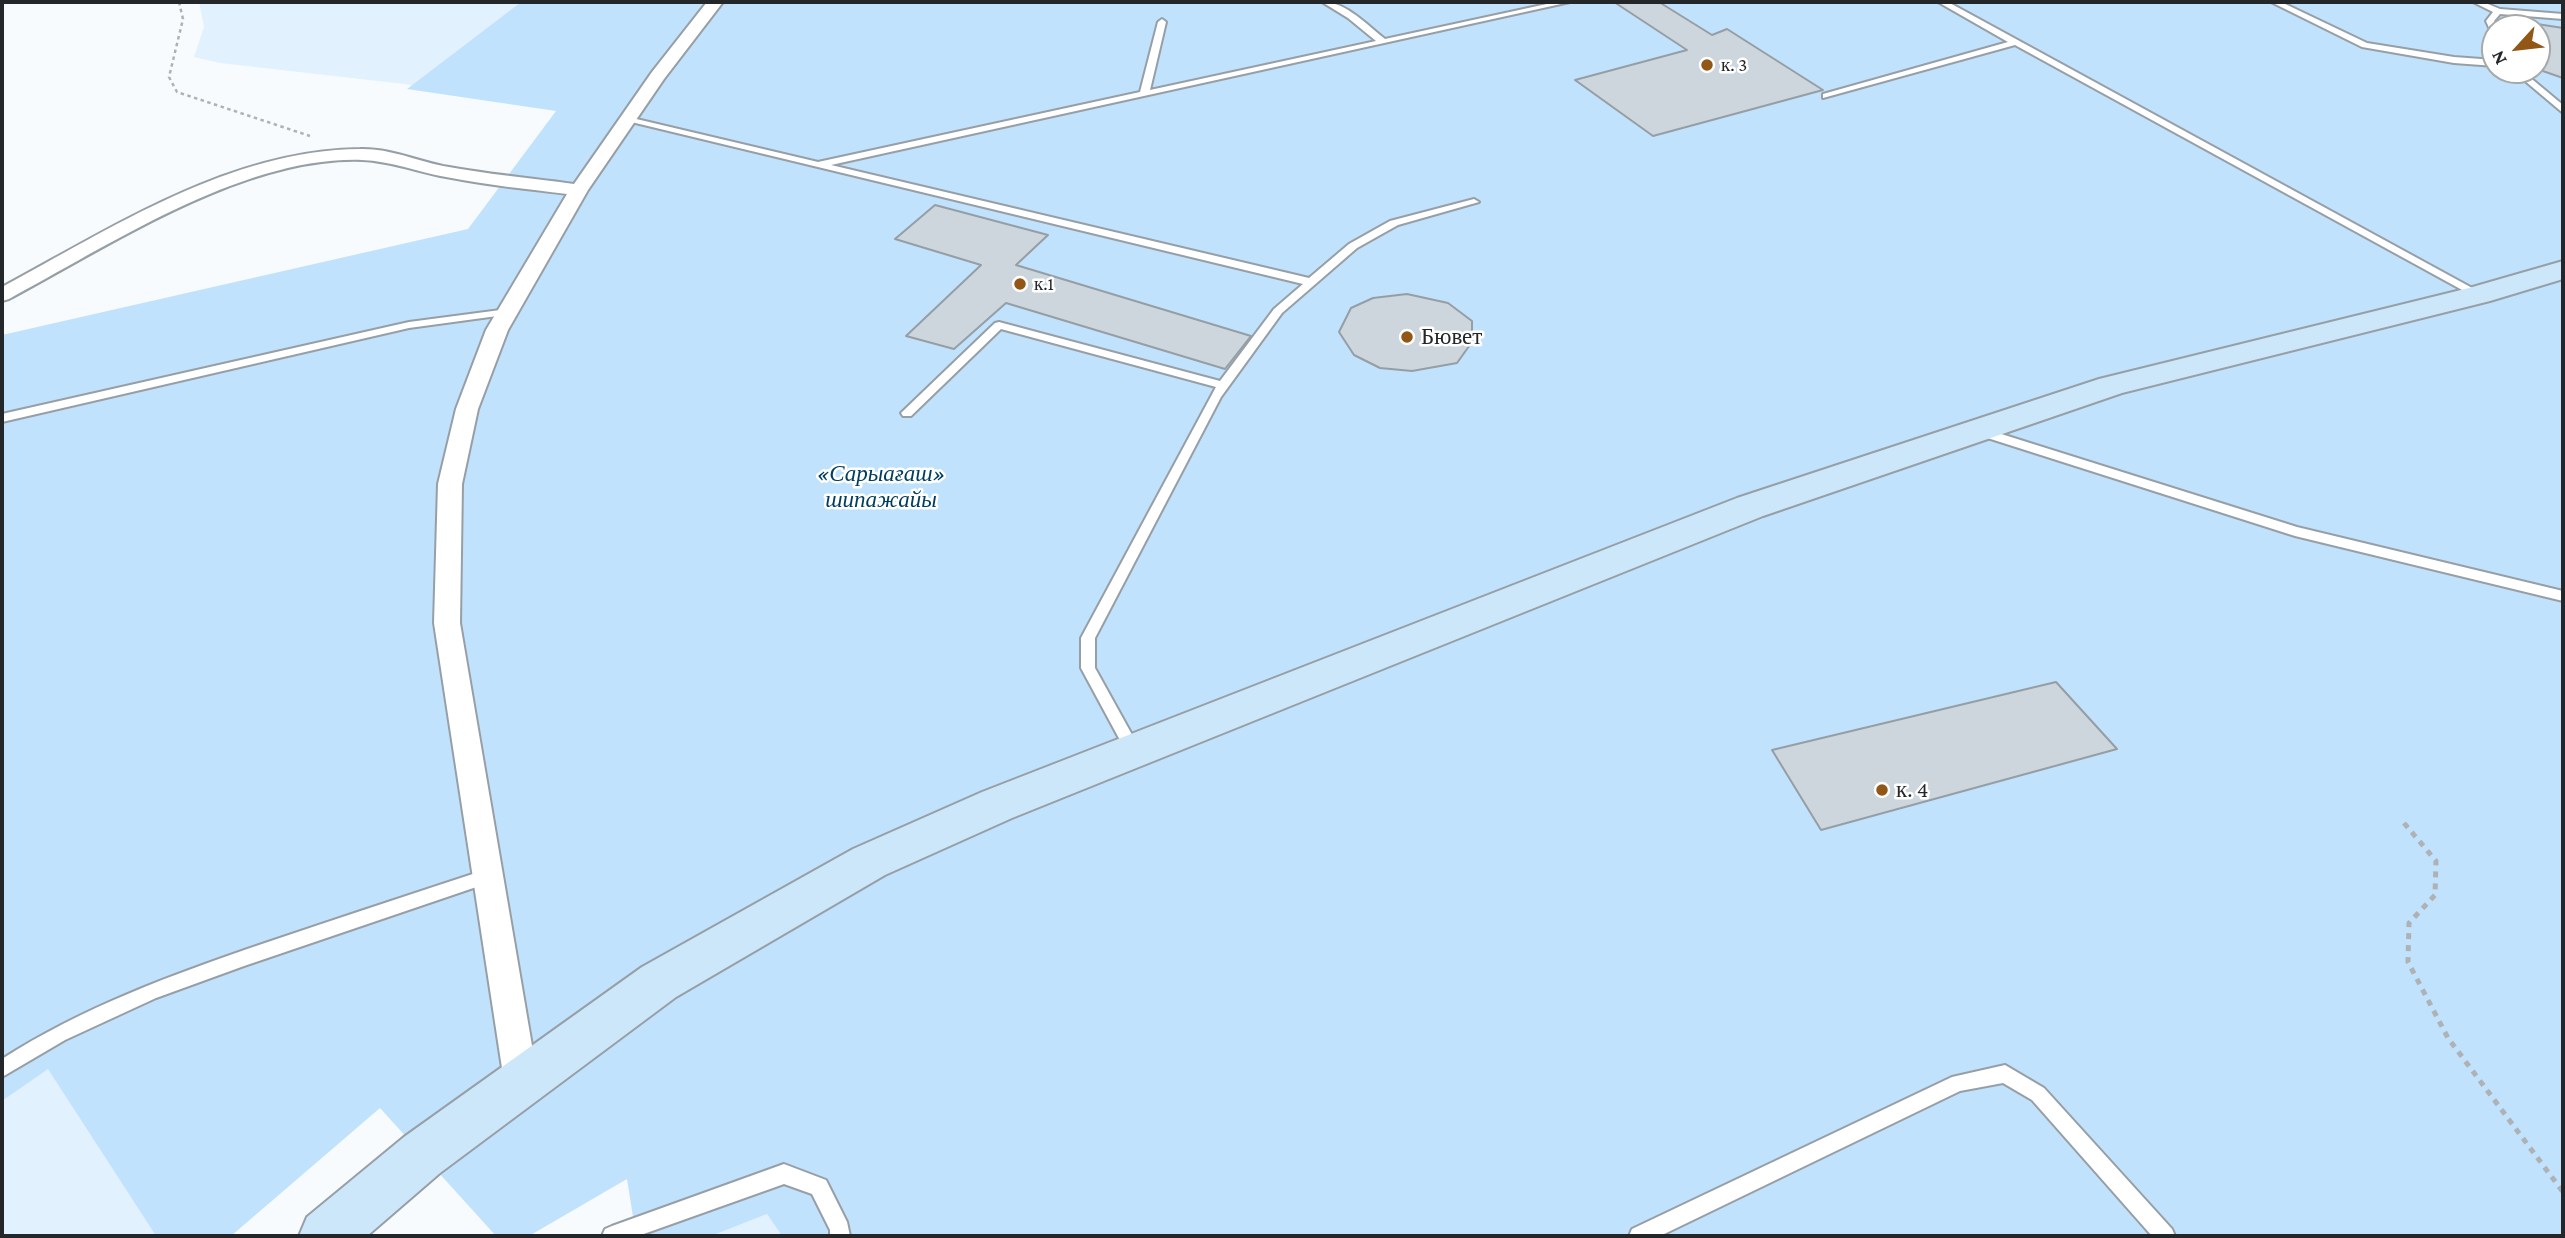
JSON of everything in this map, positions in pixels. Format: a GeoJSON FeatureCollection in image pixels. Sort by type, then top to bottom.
{"type":"FeatureCollection","features":[{"type":"Feature","properties":{"kind":"main road"},"geometry":{"type":"LineString","coordinates":[[330,1235],[422,1155],[659,982],[869,862],[997,805],[1750,507],[2111,386],[2479,295],[2563,270]]}},
{"type":"Feature","properties":{"kind":"street"},"geometry":{"type":"LineString","coordinates":[[521,1081],[447,623],[450,484],[467,409],[497,330],[579,190],[715,2]]}},
{"type":"Feature","properties":{"kind":"street"},"geometry":{"type":"LineString","coordinates":[[2,295],[120,229],[216,185],[300,162],[361,154],[483,179],[579,190]]}},
{"type":"Feature","properties":{"kind":"lane"},"geometry":{"type":"LineString","coordinates":[[1326,2],[1351,16],[1383,42]]}},
{"type":"Feature","properties":{"kind":"lane"},"geometry":{"type":"LineString","coordinates":[[819,165],[1566,2]]}},
{"type":"Feature","properties":{"kind":"lane"},"geometry":{"type":"LineString","coordinates":[[1942,2],[2479,295]]}},
{"type":"Feature","properties":{"kind":"lane"},"geometry":{"type":"LineString","coordinates":[[2275,2],[2365,44],[2429,57],[2481,63]]}},
{"type":"Feature","properties":{"kind":"lane"},"geometry":{"type":"LineString","coordinates":[[2477,2],[2498,11],[2563,17]]}},
{"type":"Feature","properties":{"kind":"lane"},"geometry":{"type":"LineString","coordinates":[[1144,94],[1163,22]]}},
{"type":"Feature","properties":{"kind":"lane"},"geometry":{"type":"LineString","coordinates":[[1826,96],[2016,42]]}},
{"type":"Feature","properties":{"kind":"lane"},"geometry":{"type":"LineString","coordinates":[[2532,84],[2563,110]]}},
{"type":"Feature","properties":{"kind":"lane"},"geometry":{"type":"LineString","coordinates":[[628,120],[1310,282]]}},
{"type":"Feature","properties":{"kind":"lane"},"geometry":{"type":"LineString","coordinates":[[1133,751],[1088,668],[1088,638],[1223,385],[1278,310],[1353,246],[1394,223],[1474,202]]}},
{"type":"Feature","properties":{"kind":"lane"},"geometry":{"type":"LineString","coordinates":[[2,418],[409,325],[508,312]]}},
{"type":"Feature","properties":{"kind":"lane"},"geometry":{"type":"LineString","coordinates":[[907,413],[999,325],[1223,385]]}},
{"type":"Feature","properties":{"kind":"lane"},"geometry":{"type":"LineString","coordinates":[[1977,430],[2295,531],[2563,596]]}},
{"type":"Feature","properties":{"kind":"lane"},"geometry":{"type":"LineString","coordinates":[[2,1069],[85,1021],[170,985],[488,876]]}},
{"type":"Feature","properties":{"kind":"lane"},"geometry":{"type":"LineString","coordinates":[[1639,1236],[1958,1083],[2006,1074],[2038,1094],[2165,1236]]}},
{"type":"Feature","properties":{"kind":"lane"},"geometry":{"type":"LineString","coordinates":[[612,1236],[784,1174],[819,1187],[841,1228],[840,1236]]}},
{"type":"Feature","properties":{"kind":"path"},"geometry":{"type":"LineString","coordinates":[[179,2],[183,19],[169,77],[177,92],[361,154]]}},
{"type":"Feature","properties":{"kind":"path"},"geometry":{"type":"LineString","coordinates":[[2404,823],[2436,861],[2435,895],[2409,923],[2408,962],[2448,1038],[2563,1192]]}},
{"type":"Feature","properties":{"kind":"shaded area"},"geometry":{"type":"Polygon","coordinates":[[[199,2],[521,2],[413,85],[220,63],[194,57],[204,27],[199,2]]]}},
{"type":"Feature","properties":{"kind":"shaded area"},"geometry":{"type":"Polygon","coordinates":[[[48,1068],[156,1236],[2,1236],[2,1101],[48,1068]]]}},
{"type":"Feature","properties":{"kind":"shaded area"},"geometry":{"type":"Polygon","coordinates":[[[767,1214],[782,1236],[711,1236],[767,1214]]]}},
{"type":"Feature","properties":{"kind":"green space","name":"«Сарыағаш» шипажайы"},"geometry":{"type":"Polygon","coordinates":[[[521,2],[2563,2],[2563,1236],[782,1236],[767,1214],[711,1236],[636,1236],[627,1179],[529,1236],[496,1236],[380,1108],[231,1236],[156,1236],[48,1069],[2,1101],[2,335],[468,229],[556,111],[407,89],[521,2]]]}},
{"type":"Feature","properties":{"kind":"building","name":"к. 3"},"geometry":{"type":"Polygon","coordinates":[[[1614,2],[1659,2],[1712,35],[1727,29],[1823,90],[1653,136],[1575,80],[1687,50],[1614,2]]]}},
{"type":"Feature","properties":{"kind":"building"},"geometry":{"type":"Polygon","coordinates":[[[2551,26],[2563,28],[2563,78],[2551,74],[2551,26]]]}},
{"type":"Feature","properties":{"kind":"building","name":"к.1"},"geometry":{"type":"Polygon","coordinates":[[[935,205],[1048,235],[1016,265],[1251,336],[1225,369],[1006,303],[954,349],[906,336],[981,265],[895,239],[935,205]]]}},
{"type":"Feature","properties":{"kind":"building","name":"Бювет"},"geometry":{"type":"Polygon","coordinates":[[[1407,294],[1448,303],[1472,321],[1472,342],[1457,363],[1412,371],[1380,368],[1354,355],[1339,332],[1351,308],[1373,298],[1407,294]]]}},
{"type":"Feature","properties":{"kind":"building","name":"к. 4"},"geometry":{"type":"Polygon","coordinates":[[[2056,682],[2117,749],[1821,830],[1772,750],[2056,682]]]}},
{"type":"Feature","properties":{"kind":"place","name":"к. 3"},"geometry":{"type":"Point","coordinates":[1707,65]}},
{"type":"Feature","properties":{"kind":"place","name":"к.1"},"geometry":{"type":"Point","coordinates":[1020,284]}},
{"type":"Feature","properties":{"kind":"place","name":"Бювет"},"geometry":{"type":"Point","coordinates":[1407,337]}},
{"type":"Feature","properties":{"kind":"place","name":"к. 4"},"geometry":{"type":"Point","coordinates":[1882,790]}}]}
